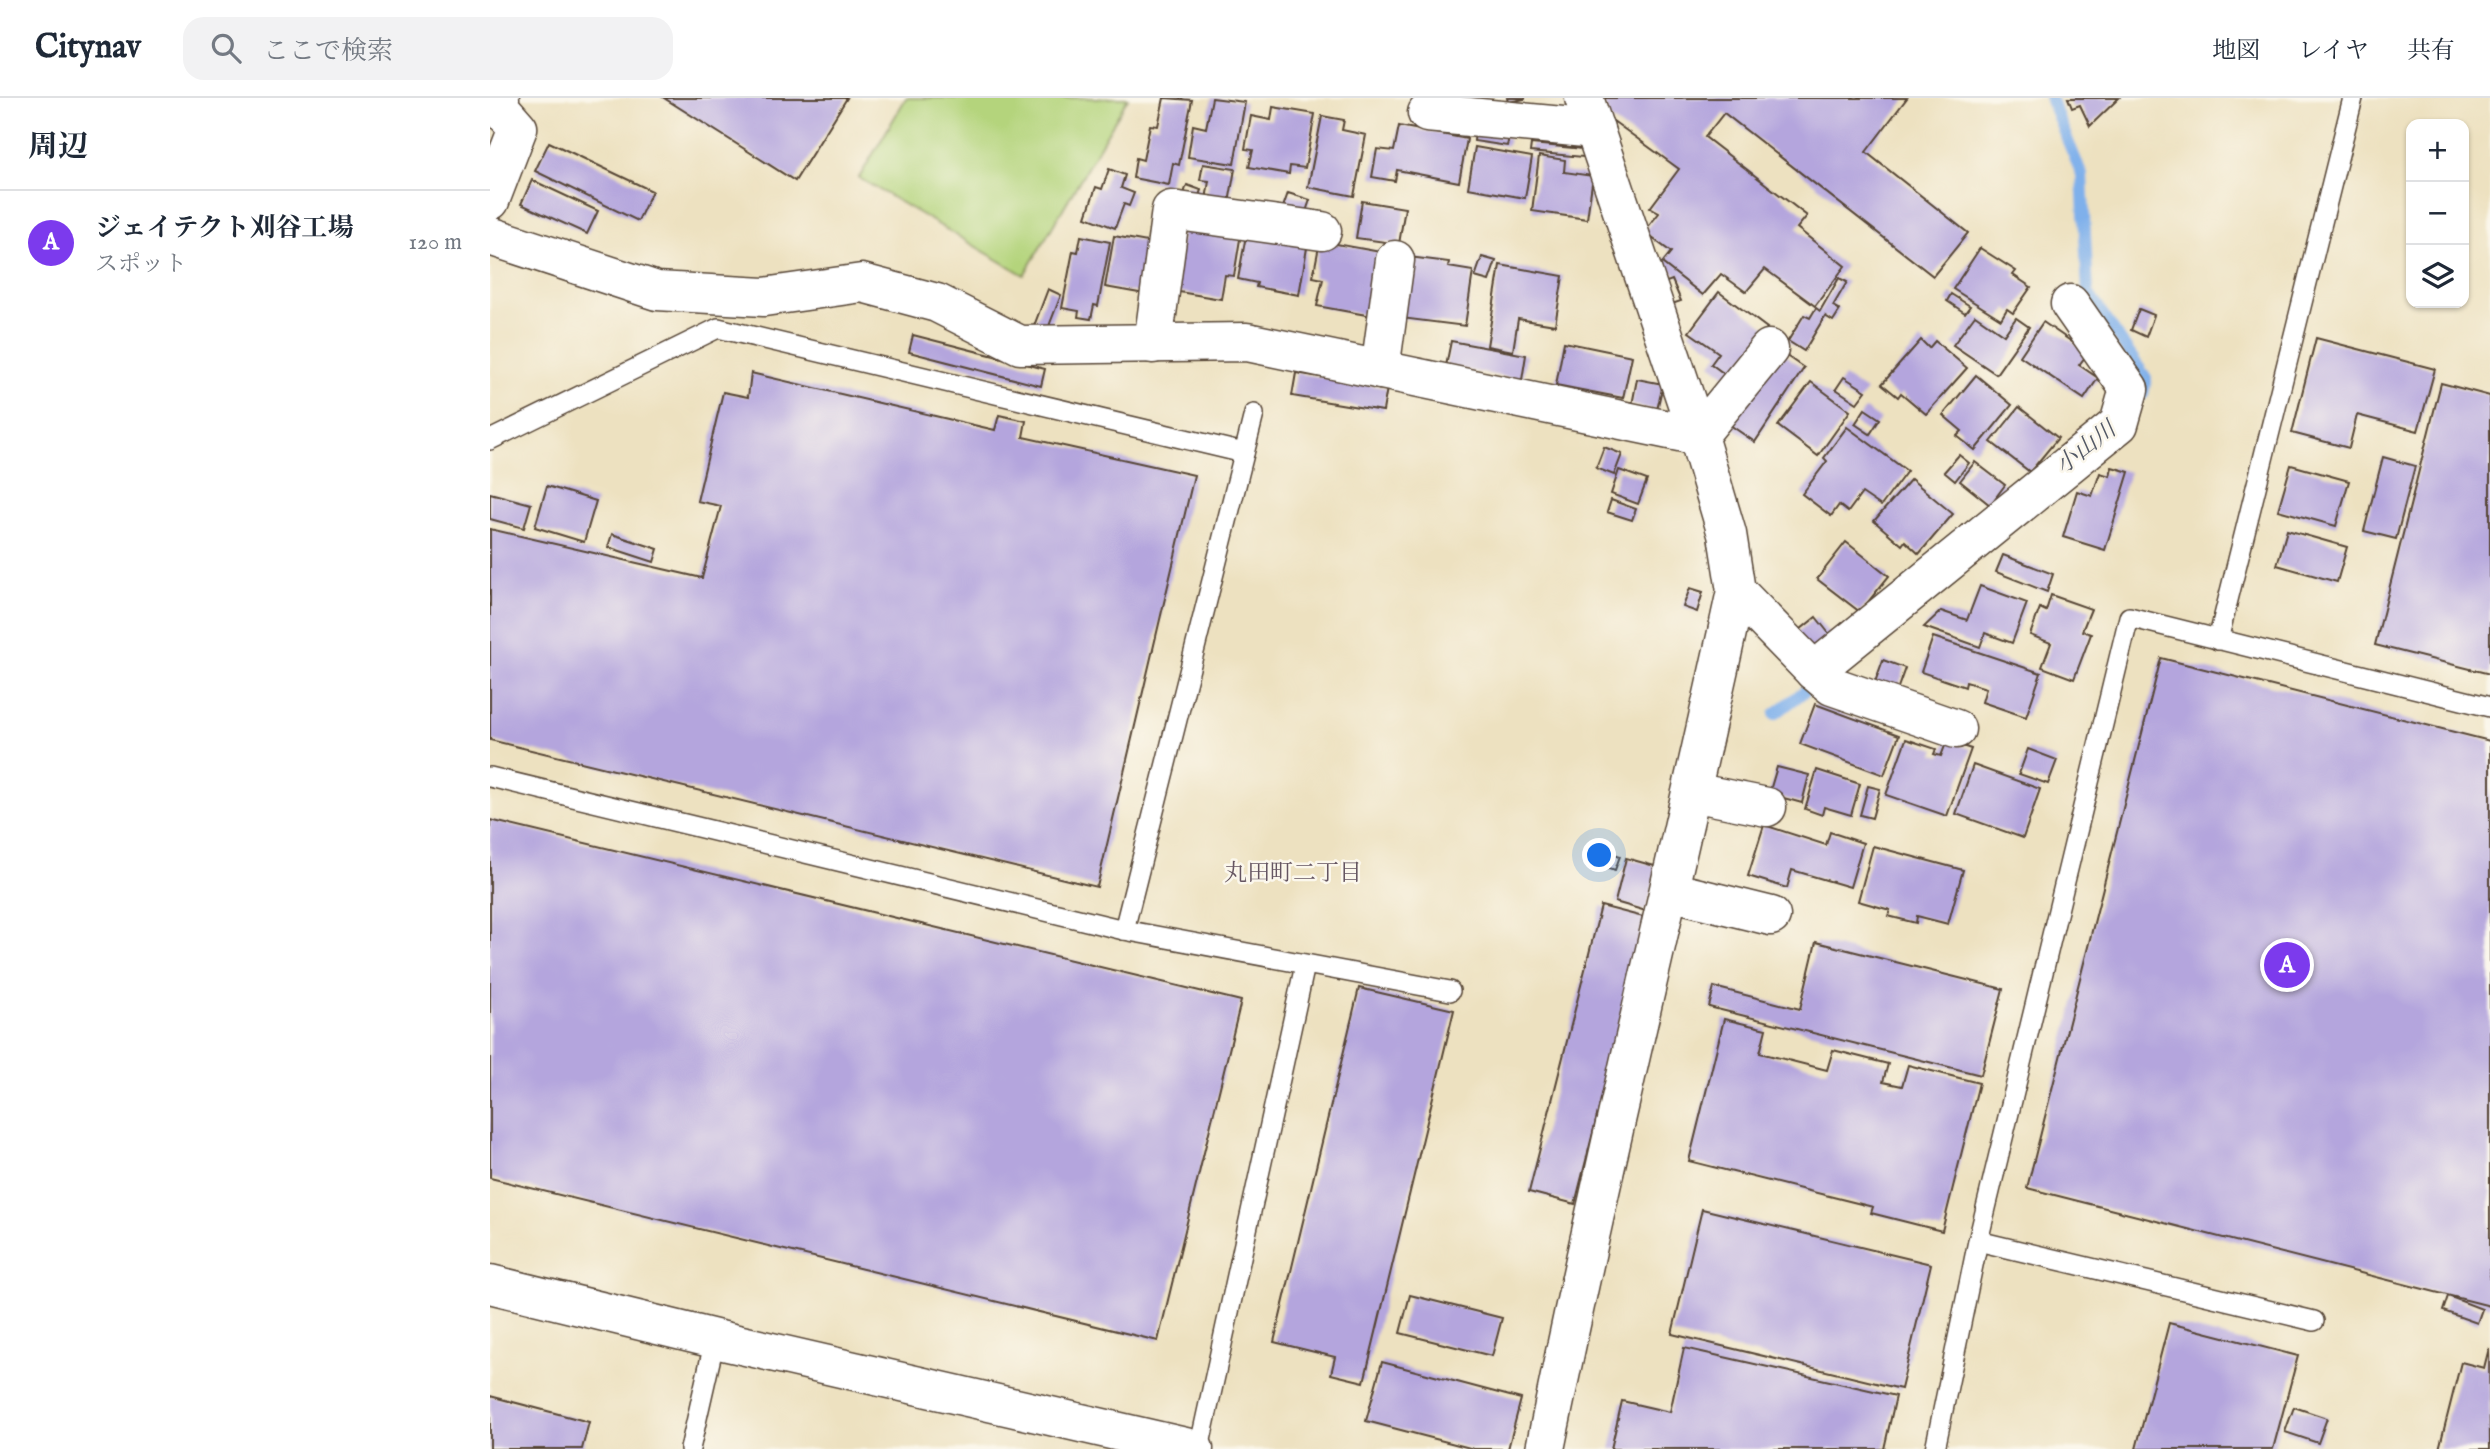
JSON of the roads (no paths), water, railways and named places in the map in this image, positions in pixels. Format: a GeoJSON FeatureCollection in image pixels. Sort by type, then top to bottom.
{"type":"FeatureCollection","features":[{"type":"Feature","properties":{"kind":"street"},"geometry":{"type":"LineString","coordinates":[[490,201],[518,128],[497,104],[500,98]]}},
{"type":"Feature","properties":{"kind":"street"},"geometry":{"type":"LineString","coordinates":[[1427,113],[1590,114],[1698,436],[1727,534],[1736,591],[1670,891],[1609,1147],[1545,1449]]}},
{"type":"Feature","properties":{"kind":"street"},"geometry":{"type":"LineString","coordinates":[[1153,344],[1171,210],[1322,231]]}},
{"type":"Feature","properties":{"kind":"street"},"geometry":{"type":"LineString","coordinates":[[490,236],[657,291],[764,297],[862,282],[937,303],[1020,345],[1247,342],[1698,436]]}},
{"type":"Feature","properties":{"kind":"street"},"geometry":{"type":"LineString","coordinates":[[1380,370],[1395,260]]}},
{"type":"Feature","properties":{"kind":"street"},"geometry":{"type":"LineString","coordinates":[[1823,678],[2119,424],[2129,388],[2070,304]]}},
{"type":"Feature","properties":{"kind":"street"},"geometry":{"type":"LineString","coordinates":[[1698,436],[1769,349]]}},
{"type":"Feature","properties":{"kind":"street"},"geometry":{"type":"LineString","coordinates":[[1736,591],[1823,678],[1956,729]]}},
{"type":"Feature","properties":{"kind":"street"},"geometry":{"type":"LineString","coordinates":[[1823,678],[1905,630]]}},
{"type":"Feature","properties":{"kind":"street"},"geometry":{"type":"LineString","coordinates":[[1692,792],[1767,807]]}},
{"type":"Feature","properties":{"kind":"street"},"geometry":{"type":"LineString","coordinates":[[1670,891],[1771,916]]}},
{"type":"Feature","properties":{"kind":"street"},"geometry":{"type":"LineString","coordinates":[[490,1284],[715,1339],[1196,1449]]}},
{"type":"Feature","properties":{"kind":"lane"},"geometry":{"type":"LineString","coordinates":[[2218,640],[2353,98]]}},
{"type":"Feature","properties":{"kind":"lane"},"geometry":{"type":"LineString","coordinates":[[490,440],[718,328],[1244,453]]}},
{"type":"Feature","properties":{"kind":"lane"},"geometry":{"type":"LineString","coordinates":[[1124,930],[1254,414]]}},
{"type":"Feature","properties":{"kind":"lane"},"geometry":{"type":"LineString","coordinates":[[1935,1449],[1978,1241],[2129,617],[2490,706]]}},
{"type":"Feature","properties":{"kind":"lane"},"geometry":{"type":"LineString","coordinates":[[490,777],[1124,930],[1450,990]]}},
{"type":"Feature","properties":{"kind":"lane"},"geometry":{"type":"LineString","coordinates":[[1196,1449],[1306,965]]}},
{"type":"Feature","properties":{"kind":"lane"},"geometry":{"type":"LineString","coordinates":[[1978,1241],[2314,1321]]}},
{"type":"Feature","properties":{"kind":"lane"},"geometry":{"type":"LineString","coordinates":[[690,1449],[715,1339]]}},
{"type":"Feature","properties":{"kind":"waterway","name":"小山川"},"geometry":{"type":"LineString","coordinates":[[2050,98],[2082,175],[2088,293],[2146,378],[2143,394]]}},
{"type":"Feature","properties":{"kind":"waterway","name":"小山川"},"geometry":{"type":"LineString","coordinates":[[1775,714],[1819,680]]}},
{"type":"Feature","properties":{"kind":"place","name":"ジェイテクト刈谷工場"},"geometry":{"type":"Point","coordinates":[2287,965]}},
{"type":"Feature","properties":{"kind":"district","name":"丸田町二丁目"},"geometry":{"type":"Point","coordinates":[1293,872]}}]}
